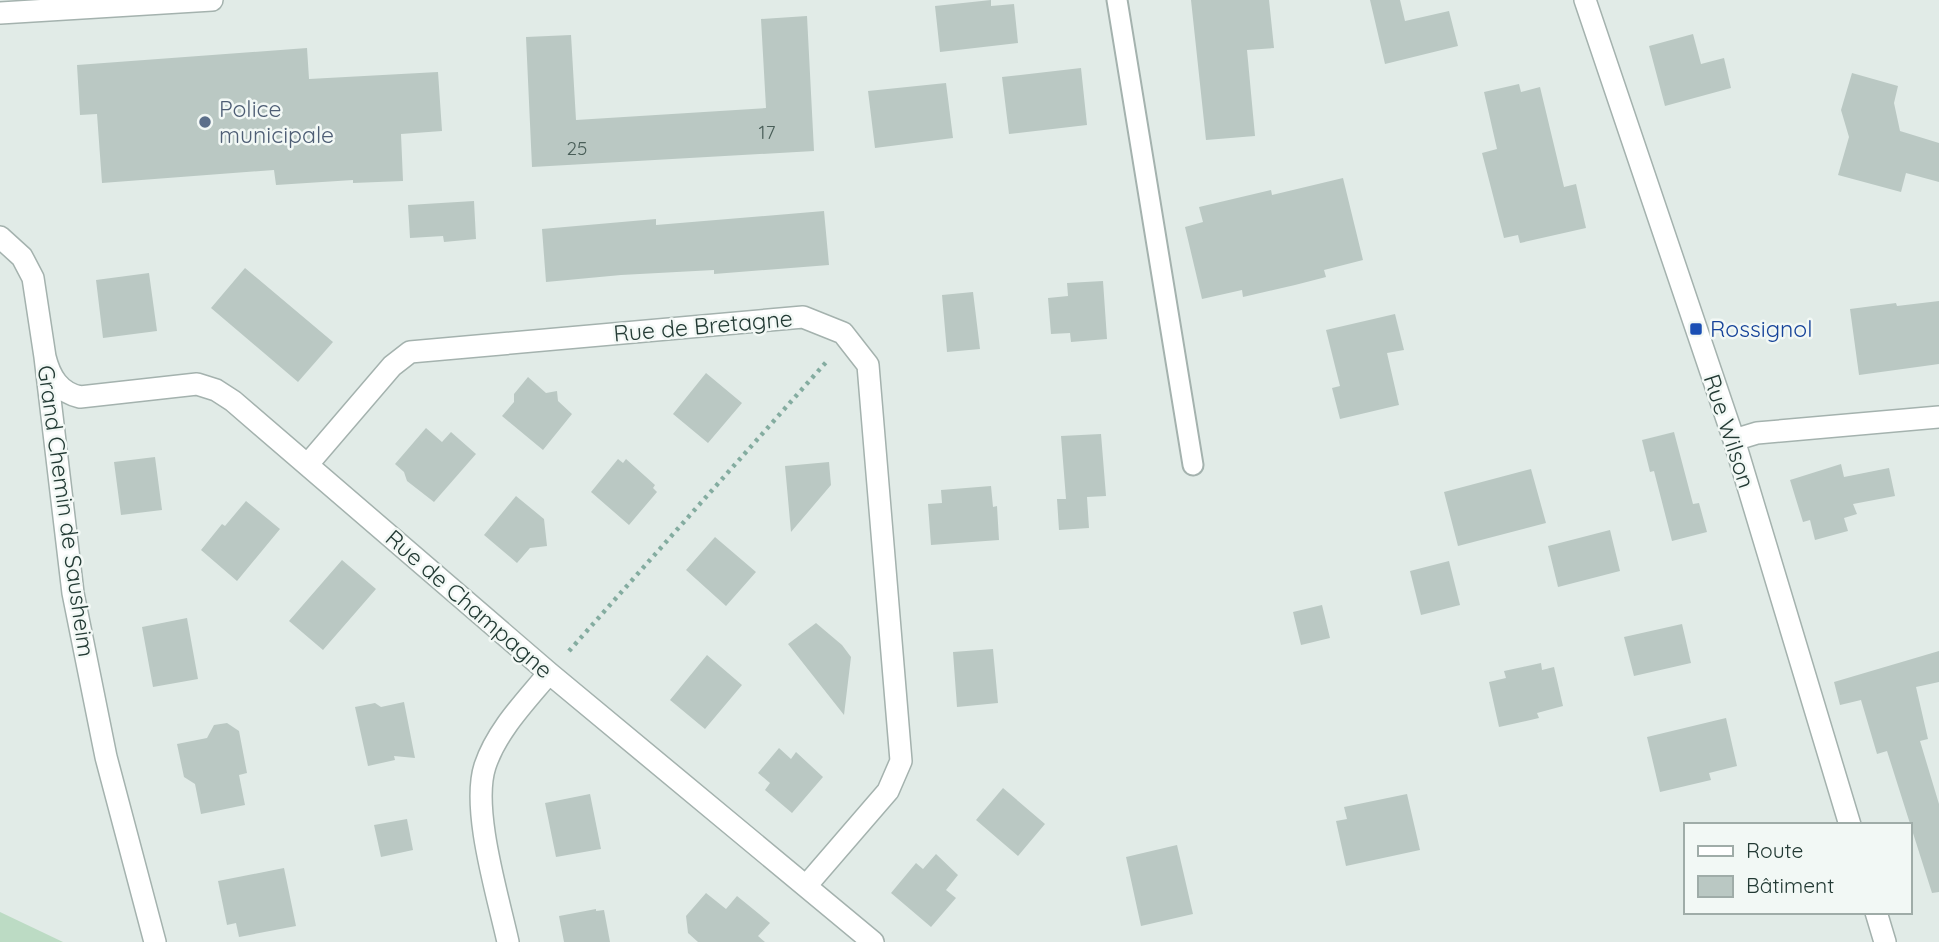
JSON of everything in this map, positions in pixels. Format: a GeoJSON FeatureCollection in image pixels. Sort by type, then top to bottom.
{"type":"FeatureCollection","features":[{"type":"Feature","properties":{"kind":"street"},"geometry":{"type":"LineString","coordinates":[[0,13],[212,0]]}},
{"type":"Feature","properties":{"kind":"street","name":"Rue Wilson"},"geometry":{"type":"LineString","coordinates":[[1585,0],[1734,440],[1849,823]]}},
{"type":"Feature","properties":{"kind":"street","name":"Grand Chemin de Sausheim"},"geometry":{"type":"LineString","coordinates":[[4,243],[22,257],[33,278],[73,593],[106,757],[155,942]]}},
{"type":"Feature","properties":{"kind":"street","name":"Rue de Bretagne"},"geometry":{"type":"LineString","coordinates":[[308,464],[392,366],[410,352],[803,317],[844,333],[868,365],[901,761],[888,791],[806,886]]}},
{"type":"Feature","properties":{"kind":"street","name":"Rue de Champagne"},"geometry":{"type":"LineString","coordinates":[[45,356],[56,383],[70,395],[80,397],[197,384],[216,390],[233,401],[549,673],[873,942]]}},
{"type":"Feature","properties":{"kind":"street"},"geometry":{"type":"LineString","coordinates":[[1734,440],[1756,433],[1939,417]]}},
{"type":"Feature","properties":{"kind":"street"},"geometry":{"type":"LineString","coordinates":[[508,942],[480,809],[481,785],[485,766],[499,737],[549,673]]}},
{"type":"Feature","properties":{"kind":"street"},"geometry":{"type":"LineString","coordinates":[[1877,914],[1885,942]]}},
{"type":"Feature","properties":{"kind":"lane"},"geometry":{"type":"LineString","coordinates":[[1117,0],[1193,465]]}},
{"type":"Feature","properties":{"kind":"path"},"geometry":{"type":"LineString","coordinates":[[549,673],[848,338]]}},
{"type":"Feature","properties":{"kind":"green space"},"geometry":{"type":"Polygon","coordinates":[[[0,912],[63,942],[0,942],[0,912]]]}},
{"type":"Feature","properties":{"kind":"building"},"geometry":{"type":"Polygon","coordinates":[[[991,0],[991,6],[1014,4],[1018,43],[940,52],[935,6],[991,0]]]}},
{"type":"Feature","properties":{"kind":"building"},"geometry":{"type":"Polygon","coordinates":[[[1191,0],[1269,0],[1274,48],[1247,50],[1255,136],[1206,140],[1191,0]]]}},
{"type":"Feature","properties":{"kind":"building"},"geometry":{"type":"Polygon","coordinates":[[[1370,0],[1400,0],[1405,21],[1449,11],[1458,46],[1385,64],[1370,0]]]}},
{"type":"Feature","properties":{"kind":"building"},"geometry":{"type":"Polygon","coordinates":[[[807,16],[814,151],[532,167],[526,37],[571,35],[576,120],[766,108],[761,19],[807,16]]]}},
{"type":"Feature","properties":{"kind":"building"},"geometry":{"type":"Polygon","coordinates":[[[1693,34],[1701,64],[1724,58],[1731,88],[1665,106],[1649,46],[1693,34]]]}},
{"type":"Feature","properties":{"kind":"building","name":"Police municipale"},"geometry":{"type":"Polygon","coordinates":[[[307,48],[309,79],[438,72],[442,131],[401,134],[403,181],[353,183],[353,180],[276,185],[274,170],[102,183],[97,114],[80,115],[77,65],[307,48]]]}},
{"type":"Feature","properties":{"kind":"building"},"geometry":{"type":"Polygon","coordinates":[[[1081,68],[1087,125],[1009,134],[1002,77],[1081,68]]]}},
{"type":"Feature","properties":{"kind":"building"},"geometry":{"type":"Polygon","coordinates":[[[1852,73],[1898,86],[1894,103],[1900,131],[1939,143],[1939,182],[1906,173],[1901,192],[1838,175],[1849,137],[1841,110],[1852,73]]]}},
{"type":"Feature","properties":{"kind":"building"},"geometry":{"type":"Polygon","coordinates":[[[946,83],[953,138],[875,148],[868,91],[946,83]]]}},
{"type":"Feature","properties":{"kind":"building"},"geometry":{"type":"Polygon","coordinates":[[[1519,84],[1521,92],[1540,87],[1564,187],[1576,184],[1586,228],[1520,243],[1518,235],[1504,238],[1482,153],[1497,149],[1484,92],[1519,84]]]}},
{"type":"Feature","properties":{"kind":"building"},"geometry":{"type":"Polygon","coordinates":[[[1343,178],[1363,260],[1324,270],[1326,277],[1295,285],[1243,297],[1242,290],[1202,299],[1185,227],[1203,222],[1199,207],[1271,190],[1272,195],[1343,178]]]}},
{"type":"Feature","properties":{"kind":"building"},"geometry":{"type":"Polygon","coordinates":[[[474,201],[476,239],[444,242],[443,236],[410,238],[408,205],[474,201]]]}},
{"type":"Feature","properties":{"kind":"building"},"geometry":{"type":"Polygon","coordinates":[[[824,211],[829,265],[714,274],[714,270],[621,275],[546,282],[542,229],[656,219],[656,225],[824,211]]]}},
{"type":"Feature","properties":{"kind":"building"},"geometry":{"type":"Polygon","coordinates":[[[245,268],[333,342],[298,382],[211,308],[245,268]]]}},
{"type":"Feature","properties":{"kind":"building"},"geometry":{"type":"Polygon","coordinates":[[[149,273],[157,331],[103,338],[96,280],[149,273]]]}},
{"type":"Feature","properties":{"kind":"building"},"geometry":{"type":"Polygon","coordinates":[[[1103,281],[1107,339],[1071,342],[1070,333],[1051,334],[1048,298],[1068,296],[1067,283],[1103,281]]]}},
{"type":"Feature","properties":{"kind":"building"},"geometry":{"type":"Polygon","coordinates":[[[973,292],[980,349],[947,352],[942,295],[973,292]]]}},
{"type":"Feature","properties":{"kind":"building"},"geometry":{"type":"Polygon","coordinates":[[[1939,301],[1939,364],[1859,375],[1850,309],[1939,301]]]}},
{"type":"Feature","properties":{"kind":"building"},"geometry":{"type":"Polygon","coordinates":[[[1395,314],[1404,350],[1387,353],[1399,405],[1340,419],[1332,388],[1340,386],[1326,330],[1395,314]]]}},
{"type":"Feature","properties":{"kind":"building"},"geometry":{"type":"Polygon","coordinates":[[[706,373],[742,403],[708,443],[673,414],[706,373]]]}},
{"type":"Feature","properties":{"kind":"building"},"geometry":{"type":"Polygon","coordinates":[[[528,377],[546,393],[557,391],[558,401],[572,414],[543,450],[502,416],[514,402],[514,394],[528,377]]]}},
{"type":"Feature","properties":{"kind":"building"},"geometry":{"type":"Polygon","coordinates":[[[426,428],[442,442],[451,432],[476,454],[434,502],[407,481],[404,472],[395,464],[426,428]]]}},
{"type":"Feature","properties":{"kind":"building"},"geometry":{"type":"Polygon","coordinates":[[[1674,432],[1693,504],[1699,503],[1707,532],[1672,541],[1654,471],[1650,472],[1642,440],[1674,432]]]}},
{"type":"Feature","properties":{"kind":"building"},"geometry":{"type":"Polygon","coordinates":[[[1101,434],[1106,496],[1087,497],[1089,528],[1059,530],[1057,499],[1066,499],[1061,436],[1101,434]]]}},
{"type":"Feature","properties":{"kind":"building"},"geometry":{"type":"Polygon","coordinates":[[[155,457],[162,510],[121,515],[114,462],[155,457]]]}},
{"type":"Feature","properties":{"kind":"building"},"geometry":{"type":"Polygon","coordinates":[[[618,459],[623,463],[626,459],[655,485],[653,488],[657,492],[629,525],[591,492],[618,459]]]}},
{"type":"Feature","properties":{"kind":"building"},"geometry":{"type":"Polygon","coordinates":[[[829,462],[831,485],[791,532],[785,466],[829,462]]]}},
{"type":"Feature","properties":{"kind":"building"},"geometry":{"type":"Polygon","coordinates":[[[1841,464],[1844,477],[1889,468],[1895,496],[1853,504],[1857,514],[1844,518],[1848,531],[1815,540],[1810,520],[1803,522],[1790,480],[1841,464]]]}},
{"type":"Feature","properties":{"kind":"building"},"geometry":{"type":"Polygon","coordinates":[[[1531,469],[1546,523],[1458,546],[1444,492],[1531,469]]]}},
{"type":"Feature","properties":{"kind":"building"},"geometry":{"type":"Polygon","coordinates":[[[991,486],[993,507],[997,506],[999,540],[931,545],[928,504],[942,503],[941,490],[991,486]]]}},
{"type":"Feature","properties":{"kind":"building"},"geometry":{"type":"Polygon","coordinates":[[[516,496],[544,519],[547,546],[530,548],[517,563],[484,535],[516,496]]]}},
{"type":"Feature","properties":{"kind":"building"},"geometry":{"type":"Polygon","coordinates":[[[246,501],[280,529],[237,581],[201,550],[222,524],[225,526],[246,501]]]}},
{"type":"Feature","properties":{"kind":"building"},"geometry":{"type":"Polygon","coordinates":[[[1610,530],[1620,571],[1558,587],[1548,546],[1610,530]]]}},
{"type":"Feature","properties":{"kind":"building"},"geometry":{"type":"Polygon","coordinates":[[[715,537],[756,572],[726,606],[686,570],[715,537]]]}},
{"type":"Feature","properties":{"kind":"building"},"geometry":{"type":"Polygon","coordinates":[[[342,560],[376,589],[323,650],[289,621],[342,560]]]}},
{"type":"Feature","properties":{"kind":"building"},"geometry":{"type":"Polygon","coordinates":[[[1449,561],[1460,605],[1421,615],[1410,571],[1449,561]]]}},
{"type":"Feature","properties":{"kind":"building"},"geometry":{"type":"Polygon","coordinates":[[[1322,605],[1330,638],[1301,645],[1293,612],[1322,605]]]}},
{"type":"Feature","properties":{"kind":"building"},"geometry":{"type":"Polygon","coordinates":[[[187,618],[198,679],[153,687],[142,627],[187,618]]]}},
{"type":"Feature","properties":{"kind":"building"},"geometry":{"type":"Polygon","coordinates":[[[816,623],[842,645],[851,657],[844,715],[788,644],[816,623]]]}},
{"type":"Feature","properties":{"kind":"building"},"geometry":{"type":"Polygon","coordinates":[[[1682,624],[1691,663],[1634,676],[1624,637],[1682,624]]]}},
{"type":"Feature","properties":{"kind":"building"},"geometry":{"type":"Polygon","coordinates":[[[993,649],[998,703],[957,707],[953,652],[993,649]]]}},
{"type":"Feature","properties":{"kind":"building"},"geometry":{"type":"Polygon","coordinates":[[[1939,651],[1939,682],[1916,687],[1928,739],[1920,741],[1939,804],[1939,892],[1932,893],[1887,751],[1877,754],[1861,700],[1840,705],[1834,682],[1939,651]]]}},
{"type":"Feature","properties":{"kind":"building"},"geometry":{"type":"Polygon","coordinates":[[[707,655],[742,685],[705,729],[670,700],[707,655]]]}},
{"type":"Feature","properties":{"kind":"building"},"geometry":{"type":"Polygon","coordinates":[[[1541,663],[1542,670],[1554,667],[1563,706],[1537,713],[1539,718],[1499,727],[1489,682],[1506,678],[1504,671],[1541,663]]]}},
{"type":"Feature","properties":{"kind":"building"},"geometry":{"type":"Polygon","coordinates":[[[404,702],[415,758],[394,756],[395,760],[368,766],[355,707],[375,703],[381,707],[404,702]]]}},
{"type":"Feature","properties":{"kind":"building"},"geometry":{"type":"Polygon","coordinates":[[[1726,718],[1737,766],[1709,773],[1711,780],[1660,792],[1647,737],[1726,718]]]}},
{"type":"Feature","properties":{"kind":"building"},"geometry":{"type":"Polygon","coordinates":[[[227,723],[239,731],[247,773],[239,775],[245,805],[201,814],[195,784],[184,777],[177,744],[207,738],[214,725],[227,723]]]}},
{"type":"Feature","properties":{"kind":"building"},"geometry":{"type":"Polygon","coordinates":[[[779,748],[791,759],[796,752],[823,777],[792,813],[765,790],[770,783],[758,773],[779,748]]]}},
{"type":"Feature","properties":{"kind":"building"},"geometry":{"type":"Polygon","coordinates":[[[1003,788],[1045,824],[1018,856],[976,820],[1003,788]]]}},
{"type":"Feature","properties":{"kind":"building"},"geometry":{"type":"Polygon","coordinates":[[[590,794],[601,849],[556,857],[545,803],[590,794]]]}},
{"type":"Feature","properties":{"kind":"building"},"geometry":{"type":"Polygon","coordinates":[[[1407,794],[1420,850],[1346,866],[1336,821],[1347,819],[1344,807],[1407,794]]]}},
{"type":"Feature","properties":{"kind":"building"},"geometry":{"type":"Polygon","coordinates":[[[407,819],[413,850],[381,857],[374,825],[407,819]]]}},
{"type":"Feature","properties":{"kind":"building"},"geometry":{"type":"Polygon","coordinates":[[[1177,845],[1193,914],[1141,926],[1126,857],[1177,845]]]}},
{"type":"Feature","properties":{"kind":"building"},"geometry":{"type":"Polygon","coordinates":[[[936,854],[958,875],[946,890],[956,898],[931,927],[891,893],[916,863],[923,869],[936,854]]]}},
{"type":"Feature","properties":{"kind":"building"},"geometry":{"type":"Polygon","coordinates":[[[284,868],[296,926],[239,937],[236,923],[227,925],[218,881],[284,868]]]}},
{"type":"Feature","properties":{"kind":"building"},"geometry":{"type":"Polygon","coordinates":[[[706,893],[726,909],[737,896],[770,923],[758,936],[765,942],[698,942],[688,933],[686,916],[706,893]]]}},
{"type":"Feature","properties":{"kind":"building"},"geometry":{"type":"Polygon","coordinates":[[[604,910],[610,942],[564,942],[559,916],[604,910]]]}},
{"type":"Feature","properties":{"kind":"place","name":"Police municipale"},"geometry":{"type":"Point","coordinates":[205,122]}},
{"type":"Feature","properties":{"kind":"place","name":"Rossignol"},"geometry":{"type":"Point","coordinates":[1696,329]}}]}
